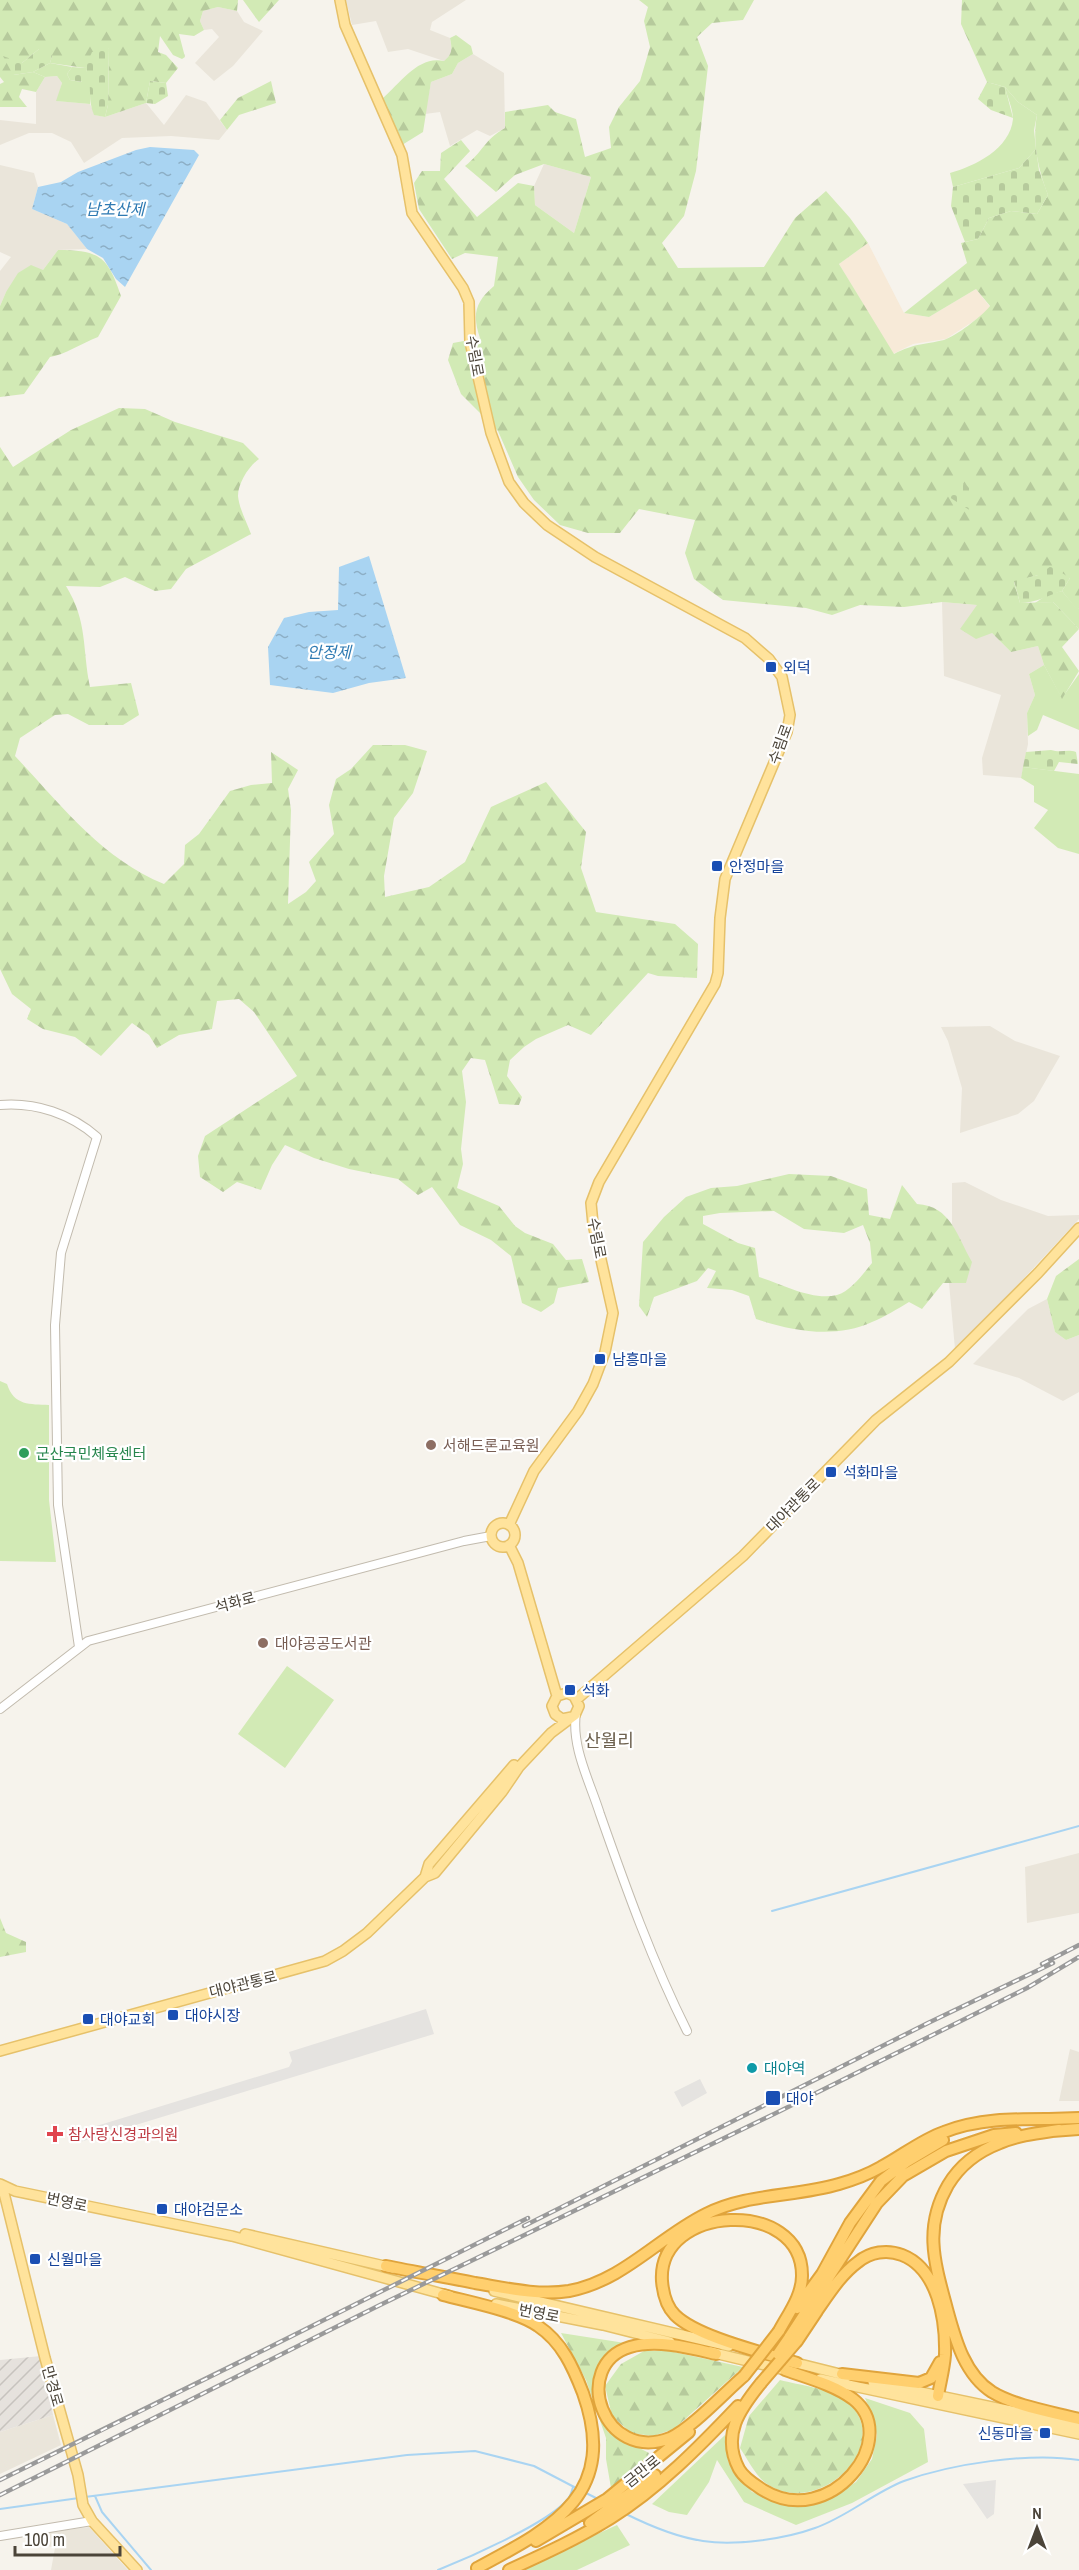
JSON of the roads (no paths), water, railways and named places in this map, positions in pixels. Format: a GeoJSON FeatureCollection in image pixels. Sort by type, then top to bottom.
{"type":"FeatureCollection","features":[{"type":"Feature","properties":{"kind":"highway"},"geometry":{"type":"LineString","coordinates":[[779,2331],[822,2274],[850,2223],[881,2181],[906,2162],[937,2142],[972,2129],[1015,2122],[1079,2118]]}},
{"type":"Feature","properties":{"kind":"highway"},"geometry":{"type":"LineString","coordinates":[[386,2266],[525,2291],[567,2291],[597,2283],[617,2273],[683,2225],[710,2212],[760,2198],[835,2185],[855,2179],[880,2168],[935,2136],[971,2123],[998,2119],[1055,2119]]}},
{"type":"Feature","properties":{"kind":"highway"},"geometry":{"type":"LineString","coordinates":[[793,2339],[877,2203],[903,2176],[946,2151],[994,2135],[1079,2129]]}},
{"type":"Feature","properties":{"kind":"highway"},"geometry":{"type":"LineString","coordinates":[[1059,2130],[1001,2142],[983,2150],[958,2171],[938,2204],[934,2218],[933,2249],[954,2335],[964,2359],[979,2380],[992,2392],[1030,2407],[1079,2419]]}},
{"type":"Feature","properties":{"kind":"highway"},"geometry":{"type":"LineString","coordinates":[[779,2331],[796,2299],[802,2277],[798,2254],[779,2233],[766,2225],[752,2221],[723,2220],[692,2230],[671,2248],[665,2258],[662,2278],[664,2297],[675,2314],[695,2329],[797,2364]]}},
{"type":"Feature","properties":{"kind":"highway"},"geometry":{"type":"LineString","coordinates":[[814,2315],[831,2287],[856,2235]]}},
{"type":"Feature","properties":{"kind":"highway"},"geometry":{"type":"LineString","coordinates":[[793,2339],[849,2269],[870,2254],[898,2253],[911,2259],[923,2269],[931,2280],[936,2296],[945,2344],[945,2357],[937,2399]]}},
{"type":"Feature","properties":{"kind":"highway"},"geometry":{"type":"LineString","coordinates":[[443,2295],[524,2318],[538,2325],[554,2339],[566,2356],[585,2400],[594,2440],[588,2477],[571,2527]]}},
{"type":"Feature","properties":{"kind":"highway"},"geometry":{"type":"LineString","coordinates":[[842,2374],[911,2384],[926,2382],[931,2378],[936,2372],[941,2357],[936,2296]]}},
{"type":"Feature","properties":{"kind":"highway","name":"금만로"},"geometry":{"type":"LineString","coordinates":[[651,2476],[744,2376],[779,2331]]}},
{"type":"Feature","properties":{"kind":"highway","name":"금만로"},"geometry":{"type":"LineString","coordinates":[[475,2569],[571,2527],[622,2501],[715,2422],[759,2381],[793,2339]]}},
{"type":"Feature","properties":{"kind":"highway"},"geometry":{"type":"LineString","coordinates":[[716,2354],[648,2344],[629,2347],[610,2361],[599,2384],[599,2397],[605,2418],[618,2432],[638,2441],[653,2442],[672,2437],[744,2376]]}},
{"type":"Feature","properties":{"kind":"highway"},"geometry":{"type":"LineString","coordinates":[[759,2381],[741,2409],[731,2434],[733,2458],[741,2473],[753,2484],[785,2500],[808,2500],[828,2494],[845,2482],[859,2467],[867,2449],[867,2422],[855,2401],[785,2370]]}},
{"type":"Feature","properties":{"kind":"highway","name":"금만로"},"geometry":{"type":"LineString","coordinates":[[508,2570],[571,2527]]}},
{"type":"Feature","properties":{"kind":"main road","name":"수림로"},"geometry":{"type":"LineString","coordinates":[[340,0],[345,25],[402,155],[412,213],[463,288],[469,302],[471,342],[491,433],[509,482],[524,503],[547,525],[595,557],[745,638],[769,659],[782,677],[790,715],[787,732],[725,879],[720,918],[718,973],[715,984],[599,1182],[591,1203],[593,1224],[613,1312],[602,1364],[578,1411],[534,1471],[509,1525],[515,1534],[509,1545],[518,1563],[557,1696]]}},
{"type":"Feature","properties":{"kind":"main road","name":"대야관통로"},"geometry":{"type":"LineString","coordinates":[[577,1699],[742,1556],[876,1420],[949,1362],[1038,1273],[1079,1228]]}},
{"type":"Feature","properties":{"kind":"main road"},"geometry":{"type":"LineString","coordinates":[[509,1525],[503,1523],[496,1525],[491,1531],[493,1542],[499,1546],[509,1545]]}},
{"type":"Feature","properties":{"kind":"main road"},"geometry":{"type":"LineString","coordinates":[[567,1693],[577,1699],[579,1706],[571,1717],[562,1719],[553,1710],[557,1696],[567,1693]]}},
{"type":"Feature","properties":{"kind":"main road","name":"대야관통로"},"geometry":{"type":"LineString","coordinates":[[425,1877],[429,1864],[546,1730],[553,1710]]}},
{"type":"Feature","properties":{"kind":"main road","name":"대야관통로"},"geometry":{"type":"LineString","coordinates":[[0,2051],[325,1961],[343,1951],[367,1933],[425,1877],[435,1873],[469,1834],[519,1767],[550,1732],[571,1717]]}},
{"type":"Feature","properties":{"kind":"main road","name":"번영로"},"geometry":{"type":"LineString","coordinates":[[1,2184],[226,2230],[635,2323],[1079,2434]]}},
{"type":"Feature","properties":{"kind":"main road","name":"번영로"},"geometry":{"type":"LineString","coordinates":[[1,2184],[15,2191],[232,2236],[443,2295],[603,2325],[785,2370],[1079,2425]]}},
{"type":"Feature","properties":{"kind":"main road","name":"만경로"},"geometry":{"type":"LineString","coordinates":[[1,2184],[83,2505],[92,2521],[137,2570]]}},
{"type":"Feature","properties":{"kind":"street"},"geometry":{"type":"LineString","coordinates":[[0,1105],[20,1105],[65,1115],[82,1124],[97,1137],[61,1253],[55,1324],[58,1505],[79,1647]]}},
{"type":"Feature","properties":{"kind":"street","name":"석화로"},"geometry":{"type":"LineString","coordinates":[[0,1709],[79,1647],[101,1637],[464,1541],[491,1536]]}},
{"type":"Feature","properties":{"kind":"street"},"geometry":{"type":"LineString","coordinates":[[571,1717],[574,1737],[620,1871],[658,1970],[686,2031],[654,1973],[642,1941],[571,1717]]}},
{"type":"Feature","properties":{"kind":"street"},"geometry":{"type":"LineString","coordinates":[[0,2536],[92,2521]]}},
{"type":"Feature","properties":{"kind":"water","name":"남초산제"},"geometry":{"type":"Polygon","coordinates":[[[150,147],[194,150],[199,155],[125,287],[116,279],[103,258],[87,249],[67,224],[32,209],[38,187],[61,182],[78,172],[150,147]]]}},
{"type":"Feature","properties":{"kind":"water","name":"안정제"},"geometry":{"type":"Polygon","coordinates":[[[369,556],[406,678],[369,683],[333,693],[270,685],[268,647],[284,618],[309,612],[338,610],[339,567],[369,556]]]}},
{"type":"Feature","properties":{"kind":"waterway"},"geometry":{"type":"LineString","coordinates":[[772,1911],[1079,1826]]}},
{"type":"Feature","properties":{"kind":"waterway"},"geometry":{"type":"LineString","coordinates":[[85,2497],[407,2455],[475,2451],[534,2466],[578,2489]]}},
{"type":"Feature","properties":{"kind":"waterway"},"geometry":{"type":"LineString","coordinates":[[626,2514],[644,2523],[693,2539],[730,2543],[760,2540],[815,2528],[838,2518],[893,2486],[944,2469],[1014,2459],[1079,2460]]}},
{"type":"Feature","properties":{"kind":"waterway"},"geometry":{"type":"LineString","coordinates":[[438,2570],[507,2539],[543,2519],[567,2500],[573,2487]]}},
{"type":"Feature","properties":{"kind":"waterway"},"geometry":{"type":"LineString","coordinates":[[584,2492],[600,2500]]}},
{"type":"Feature","properties":{"kind":"waterway"},"geometry":{"type":"LineString","coordinates":[[95,2496],[102,2512],[151,2570]]}},
{"type":"Feature","properties":{"kind":"waterway"},"geometry":{"type":"LineString","coordinates":[[0,2509],[79,2498]]}},
{"type":"Feature","properties":{"kind":"railway"},"geometry":{"type":"LineString","coordinates":[[1042,1964],[1079,1945]]}},
{"type":"Feature","properties":{"kind":"railway"},"geometry":{"type":"LineString","coordinates":[[0,2495],[380,2305],[774,2114],[1027,1988],[1079,1957]]}},
{"type":"Feature","properties":{"kind":"railway"},"geometry":{"type":"LineString","coordinates":[[524,2226],[928,2023],[1053,1963]]}},
{"type":"Feature","properties":{"kind":"railway"},"geometry":{"type":"LineString","coordinates":[[0,2480],[528,2218]]}},
{"type":"Feature","properties":{"kind":"place","name":"외덕"},"geometry":{"type":"Point","coordinates":[771,667]}},
{"type":"Feature","properties":{"kind":"place","name":"안정마을"},"geometry":{"type":"Point","coordinates":[717,866]}},
{"type":"Feature","properties":{"kind":"place","name":"남흥마을"},"geometry":{"type":"Point","coordinates":[600,1359]}},
{"type":"Feature","properties":{"kind":"place","name":"서해드론교육원"},"geometry":{"type":"Point","coordinates":[431,1445]}},
{"type":"Feature","properties":{"kind":"place","name":"군산국민체육센터"},"geometry":{"type":"Point","coordinates":[24,1453]}},
{"type":"Feature","properties":{"kind":"place","name":"석화마을"},"geometry":{"type":"Point","coordinates":[831,1472]}},
{"type":"Feature","properties":{"kind":"place","name":"대야공공도서관"},"geometry":{"type":"Point","coordinates":[263,1643]}},
{"type":"Feature","properties":{"kind":"place","name":"석화"},"geometry":{"type":"Point","coordinates":[570,1690]}},
{"type":"Feature","properties":{"kind":"place","name":"대야시장"},"geometry":{"type":"Point","coordinates":[173,2015]}},
{"type":"Feature","properties":{"kind":"place","name":"대야교회"},"geometry":{"type":"Point","coordinates":[88,2019]}},
{"type":"Feature","properties":{"kind":"place","name":"대야역"},"geometry":{"type":"Point","coordinates":[752,2068]}},
{"type":"Feature","properties":{"kind":"place","name":"대야"},"geometry":{"type":"Point","coordinates":[773,2098]}},
{"type":"Feature","properties":{"kind":"place","name":"참사랑신경과의원"},"geometry":{"type":"Point","coordinates":[55,2134]}},
{"type":"Feature","properties":{"kind":"place","name":"대야검문소"},"geometry":{"type":"Point","coordinates":[162,2209]}},
{"type":"Feature","properties":{"kind":"place","name":"신월마을"},"geometry":{"type":"Point","coordinates":[35,2259]}},
{"type":"Feature","properties":{"kind":"place","name":"신동마을"},"geometry":{"type":"Point","coordinates":[1045,2433]}},
{"type":"Feature","properties":{"kind":"district","name":"산월리"},"geometry":{"type":"Point","coordinates":[609,1740]}}]}
